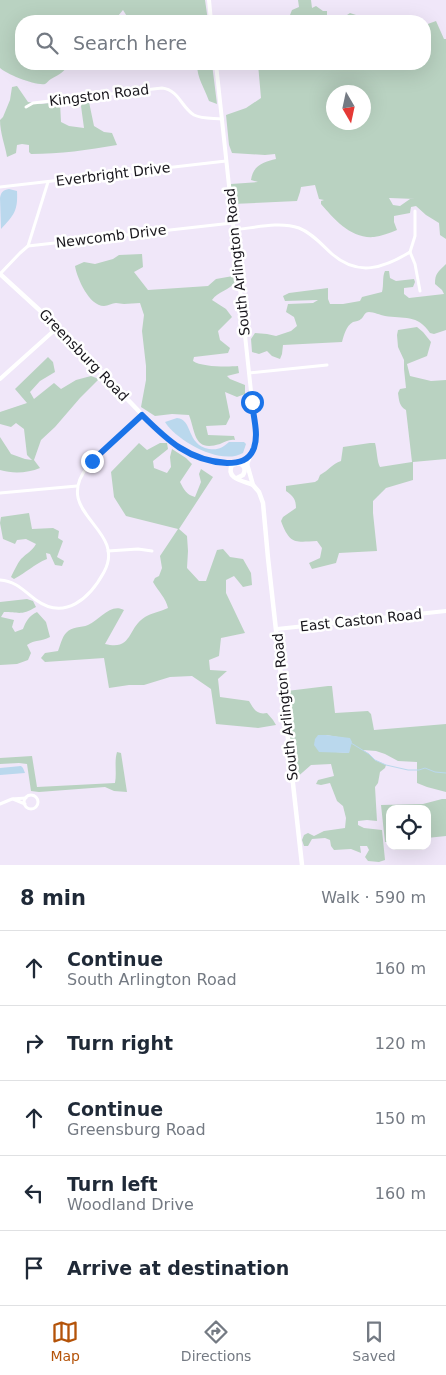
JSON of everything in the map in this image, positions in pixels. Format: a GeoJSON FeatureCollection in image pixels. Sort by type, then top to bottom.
{"type":"FeatureCollection","features":[{"type":"Feature","properties":{"kind":"main road","name":"Greensburg Road"},"geometry":{"type":"LineString","coordinates":[[0,274],[58,328],[160,433],[191,456],[222,463]]}},
{"type":"Feature","properties":{"kind":"main road"},"geometry":{"type":"LineString","coordinates":[[222,463],[237,463],[243,466],[251,484]]}},
{"type":"Feature","properties":{"kind":"main road"},"geometry":{"type":"LineString","coordinates":[[222,463],[232,476],[251,484]]}},
{"type":"Feature","properties":{"kind":"main road"},"geometry":{"type":"LineString","coordinates":[[230,471],[230,467],[237,463]]}},
{"type":"Feature","properties":{"kind":"main road"},"geometry":{"type":"LineString","coordinates":[[247,464],[251,484]]}},
{"type":"Feature","properties":{"kind":"main road"},"geometry":{"type":"LineString","coordinates":[[237,478],[242,477],[245,471]]}},
{"type":"Feature","properties":{"kind":"main road","name":"South Arlington Road"},"geometry":{"type":"LineString","coordinates":[[251,484],[259,492],[263,503],[302,865]]}},
{"type":"Feature","properties":{"kind":"street"},"geometry":{"type":"LineString","coordinates":[[209,0],[210,15]]}},
{"type":"Feature","properties":{"kind":"street","name":"South Arlington Road"},"geometry":{"type":"LineString","coordinates":[[217,70],[256,438],[245,471]]}},
{"type":"Feature","properties":{"kind":"street","name":"Kingston Road"},"geometry":{"type":"LineString","coordinates":[[26,107],[33,103],[162,88],[174,93],[194,114],[204,118],[222,119]]}},
{"type":"Feature","properties":{"kind":"street","name":"Everbright Drive"},"geometry":{"type":"LineString","coordinates":[[0,187],[226,161]]}},
{"type":"Feature","properties":{"kind":"street"},"geometry":{"type":"LineString","coordinates":[[0,274],[28,246],[48,182]]}},
{"type":"Feature","properties":{"kind":"street"},"geometry":{"type":"LineString","coordinates":[[233,230],[280,225],[299,228],[348,264],[362,268],[374,268],[398,260],[410,252],[416,236],[415,211]]}},
{"type":"Feature","properties":{"kind":"street","name":"Newcomb Drive"},"geometry":{"type":"LineString","coordinates":[[28,246],[232,223]]}},
{"type":"Feature","properties":{"kind":"street"},"geometry":{"type":"LineString","coordinates":[[410,252],[415,264],[420,290]]}},
{"type":"Feature","properties":{"kind":"street"},"geometry":{"type":"LineString","coordinates":[[0,380],[58,328]]}},
{"type":"Feature","properties":{"kind":"street"},"geometry":{"type":"LineString","coordinates":[[249,373],[327,365]]}},
{"type":"Feature","properties":{"kind":"street"},"geometry":{"type":"LineString","coordinates":[[0,580],[14,583],[36,600],[48,606],[58,608],[77,604],[86,597],[105,570],[108,550],[103,536],[81,508],[77,486],[88,466],[142,415]]}},
{"type":"Feature","properties":{"kind":"street"},"geometry":{"type":"LineString","coordinates":[[237,463],[248,458]]}},
{"type":"Feature","properties":{"kind":"street"},"geometry":{"type":"LineString","coordinates":[[0,493],[77,486]]}},
{"type":"Feature","properties":{"kind":"street"},"geometry":{"type":"LineString","coordinates":[[108,550],[138,549],[152,551]]}},
{"type":"Feature","properties":{"kind":"street","name":"East Caston Road"},"geometry":{"type":"LineString","coordinates":[[277,629],[446,611]]}},
{"type":"Feature","properties":{"kind":"street"},"geometry":{"type":"LineString","coordinates":[[0,804],[12,799],[34,796],[38,799],[38,804],[36,808],[32,809],[12,799]]}},
{"type":"Feature","properties":{"kind":"street"},"geometry":{"type":"LineString","coordinates":[[25,804],[26,798]]}},
{"type":"Feature","properties":{"kind":"green space"},"geometry":{"type":"Polygon","coordinates":[[[0,0],[205,0],[207,15],[126,15],[123,10],[119,15],[15,15],[15,70],[64,70],[45,84],[41,84],[21,79],[0,68],[0,0]]]}},
{"type":"Feature","properties":{"kind":"green space"},"geometry":{"type":"Polygon","coordinates":[[[298,0],[311,0],[312,8],[316,6],[323,11],[327,11],[327,15],[290,15],[292,10],[299,7],[298,0]]]}},
{"type":"Feature","properties":{"kind":"green space"},"geometry":{"type":"Polygon","coordinates":[[[436,21],[444,39],[446,39],[446,239],[440,235],[439,223],[416,206],[411,207],[410,213],[394,216],[397,230],[374,237],[358,235],[344,227],[321,204],[321,201],[324,200],[319,199],[315,185],[301,187],[297,201],[232,204],[231,184],[258,182],[251,180],[254,171],[263,163],[276,159],[275,154],[232,153],[229,145],[226,115],[246,108],[261,98],[259,70],[431,70],[431,23],[436,21]],[[389,198],[393,205],[400,206],[410,199],[415,199],[389,198]]]}},
{"type":"Feature","properties":{"kind":"green space"},"geometry":{"type":"Polygon","coordinates":[[[197,70],[213,70],[217,104],[209,101],[197,70]]]}},
{"type":"Feature","properties":{"kind":"green space"},"geometry":{"type":"Polygon","coordinates":[[[17,86],[28,102],[41,104],[60,102],[61,122],[69,126],[84,128],[81,106],[83,102],[89,102],[94,126],[104,132],[112,133],[117,145],[31,154],[29,152],[29,145],[22,144],[17,145],[16,153],[7,157],[0,120],[10,100],[12,87],[17,86]]]}},
{"type":"Feature","properties":{"kind":"green space"},"geometry":{"type":"Polygon","coordinates":[[[142,254],[143,267],[134,272],[148,290],[208,286],[216,279],[233,276],[235,282],[233,285],[212,300],[226,309],[232,317],[218,331],[220,340],[230,348],[228,353],[194,357],[193,361],[208,365],[238,366],[239,373],[227,376],[245,385],[245,394],[237,397],[225,392],[230,417],[226,425],[206,426],[208,435],[234,436],[235,440],[205,446],[197,440],[189,415],[155,416],[141,407],[146,380],[146,366],[142,331],[144,315],[140,303],[99,305],[89,297],[78,277],[75,266],[84,262],[95,264],[113,259],[119,255],[142,254]]]}},
{"type":"Feature","properties":{"kind":"green space"},"geometry":{"type":"Polygon","coordinates":[[[446,264],[446,330],[434,334],[410,318],[385,316],[369,312],[349,326],[342,342],[283,345],[280,359],[272,356],[267,351],[259,354],[252,352],[251,339],[255,333],[276,336],[291,331],[297,326],[294,317],[286,312],[288,304],[313,303],[318,300],[285,301],[283,296],[289,293],[328,288],[330,304],[360,301],[362,297],[382,292],[384,273],[389,271],[390,278],[396,281],[414,279],[413,287],[404,288],[404,294],[409,298],[444,294],[435,284],[435,280],[446,264]]]}},
{"type":"Feature","properties":{"kind":"green space"},"geometry":{"type":"Polygon","coordinates":[[[417,327],[431,342],[427,356],[407,364],[410,376],[431,381],[446,380],[446,459],[413,462],[413,480],[386,488],[373,501],[377,551],[339,553],[336,563],[312,569],[309,563],[320,558],[322,548],[317,541],[294,540],[284,529],[281,521],[283,517],[296,508],[295,500],[286,491],[286,486],[318,480],[320,475],[341,461],[343,447],[375,443],[380,467],[412,462],[406,410],[401,405],[398,393],[400,389],[406,388],[404,360],[398,347],[397,335],[398,330],[417,327]]]}},
{"type":"Feature","properties":{"kind":"green space"},"geometry":{"type":"Polygon","coordinates":[[[48,357],[53,362],[55,372],[40,381],[30,392],[34,399],[54,383],[61,389],[76,380],[91,376],[99,379],[41,440],[34,460],[40,468],[20,472],[0,470],[0,437],[11,454],[32,460],[27,455],[24,429],[16,423],[11,427],[0,424],[0,412],[27,403],[15,389],[48,357]]]}},
{"type":"Feature","properties":{"kind":"green space"},"geometry":{"type":"Polygon","coordinates":[[[139,443],[147,450],[160,443],[167,443],[168,449],[153,461],[154,468],[167,473],[171,467],[170,457],[172,449],[192,464],[180,482],[186,492],[192,496],[195,497],[201,482],[199,474],[201,469],[213,477],[179,529],[187,536],[187,568],[199,581],[206,581],[217,550],[223,549],[230,557],[243,559],[251,573],[252,585],[243,587],[234,576],[226,580],[226,593],[245,633],[221,638],[219,656],[209,660],[210,670],[227,671],[218,679],[220,697],[249,701],[258,712],[267,713],[276,725],[258,728],[216,724],[211,689],[192,676],[170,677],[144,685],[109,688],[104,658],[45,662],[41,658],[45,653],[58,651],[63,637],[68,631],[92,623],[110,610],[119,608],[124,610],[105,644],[114,645],[125,641],[145,617],[168,608],[164,598],[153,582],[159,576],[162,568],[160,556],[178,529],[126,516],[114,497],[111,472],[139,443]]]}},
{"type":"Feature","properties":{"kind":"green space"},"geometry":{"type":"Polygon","coordinates":[[[29,513],[32,529],[53,528],[59,531],[58,538],[63,541],[57,557],[64,561],[62,566],[55,565],[50,554],[46,553],[47,559],[14,579],[11,577],[18,563],[36,544],[26,539],[17,540],[15,544],[3,539],[0,523],[1,517],[29,513]]]}},
{"type":"Feature","properties":{"kind":"green space"},"geometry":{"type":"Polygon","coordinates":[[[27,599],[33,601],[36,607],[23,613],[4,612],[1,617],[14,620],[12,627],[15,632],[23,629],[28,619],[37,612],[46,622],[50,637],[27,645],[31,653],[28,660],[17,664],[0,665],[0,602],[27,599]]]}},
{"type":"Feature","properties":{"kind":"green space"},"geometry":{"type":"Polygon","coordinates":[[[332,686],[335,713],[368,711],[371,714],[374,730],[446,724],[446,792],[417,783],[417,762],[398,761],[376,751],[363,750],[375,760],[386,765],[380,772],[378,783],[375,787],[377,821],[358,821],[358,825],[364,828],[382,830],[385,860],[379,862],[368,861],[365,857],[369,850],[367,846],[360,846],[361,853],[351,849],[334,850],[330,840],[325,838],[312,839],[308,846],[304,846],[302,840],[304,835],[308,833],[314,836],[324,831],[345,828],[346,818],[343,806],[337,801],[330,783],[316,784],[318,780],[334,776],[331,764],[311,765],[295,779],[289,730],[287,691],[332,686]],[[318,735],[336,752],[349,753],[350,739],[318,735]]]}},
{"type":"Feature","properties":{"kind":"green space"},"geometry":{"type":"Polygon","coordinates":[[[117,752],[121,753],[127,792],[114,791],[105,787],[31,791],[27,764],[0,764],[0,758],[32,756],[37,787],[115,783],[117,752]]]}},
{"type":"Feature","properties":{"kind":"green space"},"geometry":{"type":"Polygon","coordinates":[[[446,799],[446,836],[431,838],[431,805],[386,805],[385,842],[381,805],[423,804],[446,799]]]}},
{"type":"Feature","properties":{"kind":"water"},"geometry":{"type":"Polygon","coordinates":[[[5,190],[17,191],[16,208],[1,229],[0,198],[5,190]]]}},
{"type":"Feature","properties":{"kind":"water"},"geometry":{"type":"Polygon","coordinates":[[[177,418],[182,419],[186,423],[193,438],[202,447],[215,449],[229,442],[244,442],[246,444],[243,453],[234,456],[223,456],[200,450],[179,437],[165,422],[177,418]]]}},
{"type":"Feature","properties":{"kind":"water"},"geometry":{"type":"Polygon","coordinates":[[[318,735],[350,738],[352,742],[349,753],[319,752],[314,745],[318,735]]]}},
{"type":"Feature","properties":{"kind":"water"},"geometry":{"type":"Polygon","coordinates":[[[21,766],[25,773],[0,775],[0,768],[21,766]]]}},
{"type":"Feature","properties":{"kind":"waterway"},"geometry":{"type":"LineString","coordinates":[[351,743],[375,760],[386,765],[408,770],[425,768],[435,772],[446,773]]}},
{"type":"Feature","properties":{"kind":"route"},"geometry":{"type":"LineString","coordinates":[[92,461],[142,415],[160,433],[191,456],[222,463],[241,463],[248,458],[255,445],[252,402]]}}]}
